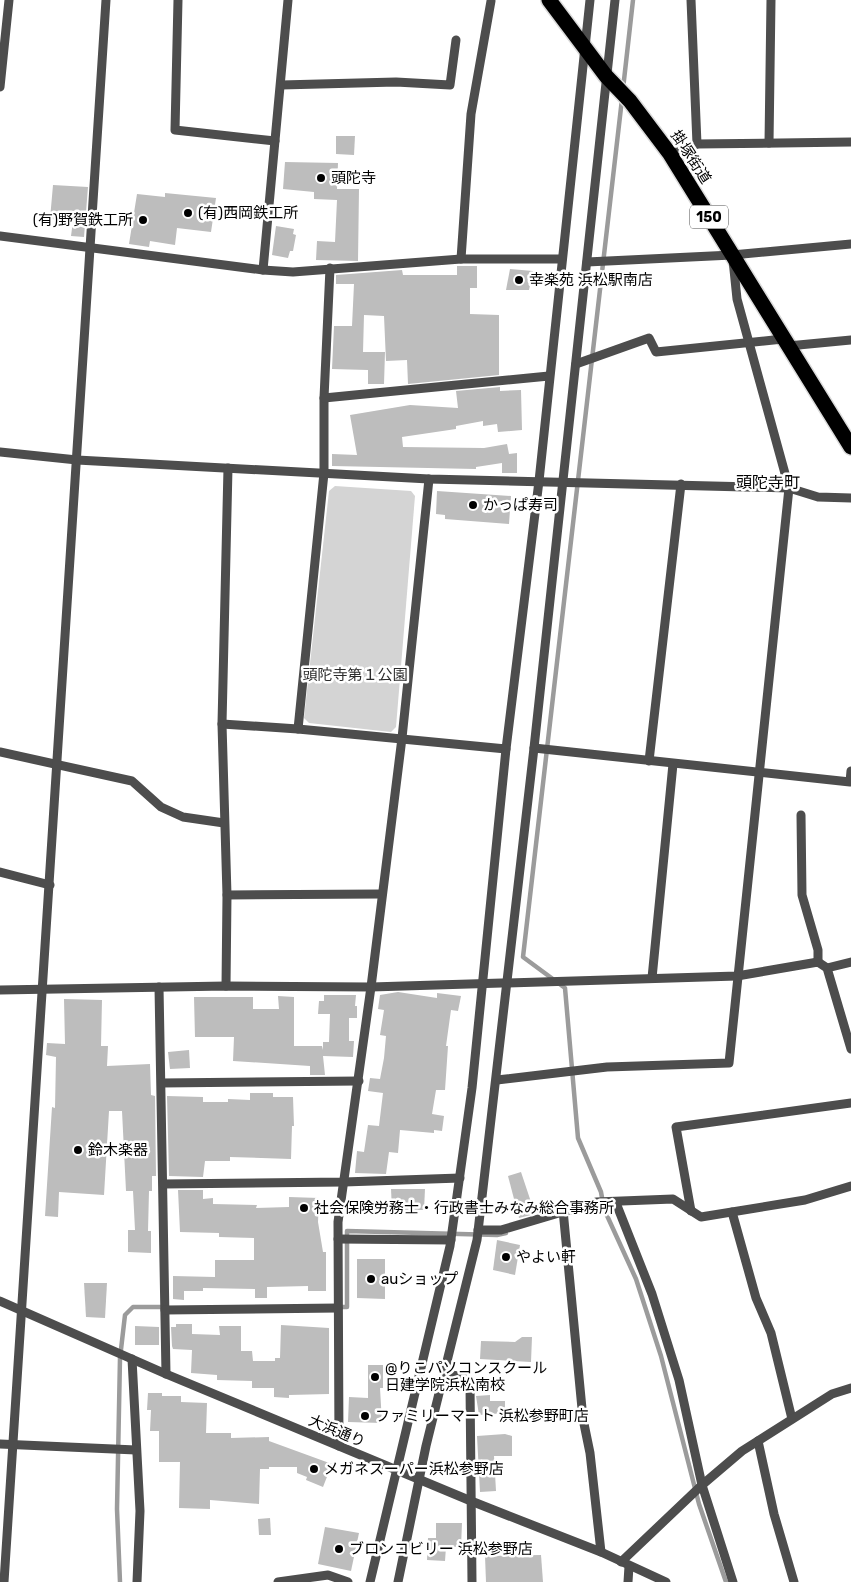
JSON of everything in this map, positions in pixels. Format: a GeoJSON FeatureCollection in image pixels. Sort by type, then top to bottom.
{"type":"FeatureCollection","features":[{"type":"Feature","properties":{"kind":"highway","name":"掛塚街道"},"geometry":{"type":"LineString","coordinates":[[549,0],[606,76],[630,101],[670,154],[850,445]]}},
{"type":"Feature","properties":{"kind":"street"},"geometry":{"type":"LineString","coordinates":[[0,87],[9,0]]}},
{"type":"Feature","properties":{"kind":"street"},"geometry":{"type":"LineString","coordinates":[[4,1582],[106,0]]}},
{"type":"Feature","properties":{"kind":"street"},"geometry":{"type":"LineString","coordinates":[[178,0],[174,130],[275,141]]}},
{"type":"Feature","properties":{"kind":"street"},"geometry":{"type":"LineString","coordinates":[[263,270],[288,0]]}},
{"type":"Feature","properties":{"kind":"street"},"geometry":{"type":"LineString","coordinates":[[370,1582],[451,1240],[460,1178],[472,1088],[506,749],[539,481],[590,0]]}},
{"type":"Feature","properties":{"kind":"street"},"geometry":{"type":"LineString","coordinates":[[398,1582],[478,1230],[497,1080],[534,748],[615,0]]}},
{"type":"Feature","properties":{"kind":"street"},"geometry":{"type":"LineString","coordinates":[[691,0],[697,144]]}},
{"type":"Feature","properties":{"kind":"street"},"geometry":{"type":"LineString","coordinates":[[769,143],[771,0]]}},
{"type":"Feature","properties":{"kind":"street"},"geometry":{"type":"LineString","coordinates":[[461,259],[471,114],[491,2]]}},
{"type":"Feature","properties":{"kind":"street"},"geometry":{"type":"LineString","coordinates":[[281,85],[396,82],[450,85],[456,40]]}},
{"type":"Feature","properties":{"kind":"street"},"geometry":{"type":"LineString","coordinates":[[670,154],[697,144],[851,142]]}},
{"type":"Feature","properties":{"kind":"street"},"geometry":{"type":"LineString","coordinates":[[0,236],[90,249],[293,272],[461,259],[562,259]]}},
{"type":"Feature","properties":{"kind":"street"},"geometry":{"type":"LineString","coordinates":[[587,262],[732,255],[851,244]]}},
{"type":"Feature","properties":{"kind":"street"},"geometry":{"type":"LineString","coordinates":[[497,1080],[608,1067],[729,1063],[789,488],[738,299],[732,255]]}},
{"type":"Feature","properties":{"kind":"street"},"geometry":{"type":"LineString","coordinates":[[298,729],[324,473],[324,398],[330,268]]}},
{"type":"Feature","properties":{"kind":"street"},"geometry":{"type":"LineString","coordinates":[[576,364],[649,338],[656,352],[750,343],[851,340]]}},
{"type":"Feature","properties":{"kind":"street"},"geometry":{"type":"LineString","coordinates":[[324,398],[549,376]]}},
{"type":"Feature","properties":{"kind":"street"},"geometry":{"type":"LineString","coordinates":[[0,452],[77,460],[429,479],[789,488],[818,497],[851,498]]}},
{"type":"Feature","properties":{"kind":"street"},"geometry":{"type":"LineString","coordinates":[[226,986],[227,895],[222,724],[228,468]]}},
{"type":"Feature","properties":{"kind":"street"},"geometry":{"type":"LineString","coordinates":[[339,1446],[338,1222],[359,1081],[402,738],[429,479]]}},
{"type":"Feature","properties":{"kind":"street"},"geometry":{"type":"LineString","coordinates":[[649,761],[680,484]]}},
{"type":"Feature","properties":{"kind":"street"},"geometry":{"type":"LineString","coordinates":[[222,724],[402,738],[506,749]]}},
{"type":"Feature","properties":{"kind":"street"},"geometry":{"type":"LineString","coordinates":[[534,748],[759,774],[850,782],[851,771]]}},
{"type":"Feature","properties":{"kind":"street"},"geometry":{"type":"LineString","coordinates":[[0,752],[132,781],[161,807],[183,817],[224,823]]}},
{"type":"Feature","properties":{"kind":"street"},"geometry":{"type":"LineString","coordinates":[[652,978],[673,764]]}},
{"type":"Feature","properties":{"kind":"street"},"geometry":{"type":"LineString","coordinates":[[801,815],[802,896],[818,950],[818,962]]}},
{"type":"Feature","properties":{"kind":"street"},"geometry":{"type":"LineString","coordinates":[[0,872],[50,885]]}},
{"type":"Feature","properties":{"kind":"street"},"geometry":{"type":"LineString","coordinates":[[227,895],[381,894]]}},
{"type":"Feature","properties":{"kind":"street"},"geometry":{"type":"LineString","coordinates":[[0,990],[226,986],[371,987],[508,981],[737,976],[818,962],[827,968],[851,1049]]}},
{"type":"Feature","properties":{"kind":"street"},"geometry":{"type":"LineString","coordinates":[[827,968],[851,962]]}},
{"type":"Feature","properties":{"kind":"street"},"geometry":{"type":"LineString","coordinates":[[160,987],[166,1374]]}},
{"type":"Feature","properties":{"kind":"street"},"geometry":{"type":"LineString","coordinates":[[162,1083],[359,1081]]}},
{"type":"Feature","properties":{"kind":"street"},"geometry":{"type":"LineString","coordinates":[[691,1211],[676,1127],[851,1103]]}},
{"type":"Feature","properties":{"kind":"street"},"geometry":{"type":"LineString","coordinates":[[164,1184],[344,1182],[460,1178]]}},
{"type":"Feature","properties":{"kind":"street"},"geometry":{"type":"LineString","coordinates":[[478,1230],[500,1230],[563,1210],[596,1202],[673,1199],[701,1217],[804,1200],[851,1186]]}},
{"type":"Feature","properties":{"kind":"street"},"geometry":{"type":"LineString","coordinates":[[616,1202],[652,1294],[676,1370],[702,1485],[733,1582]]}},
{"type":"Feature","properties":{"kind":"street"},"geometry":{"type":"LineString","coordinates":[[563,1210],[583,1419],[590,1453],[601,1552]]}},
{"type":"Feature","properties":{"kind":"street"},"geometry":{"type":"LineString","coordinates":[[732,1212],[756,1298],[771,1333],[792,1419]]}},
{"type":"Feature","properties":{"kind":"street"},"geometry":{"type":"LineString","coordinates":[[338,1239],[451,1240]]}},
{"type":"Feature","properties":{"kind":"street","name":"大浜通り"},"geometry":{"type":"LineString","coordinates":[[0,1301],[22,1308],[166,1374],[471,1501],[601,1552],[666,1582]]}},
{"type":"Feature","properties":{"kind":"street"},"geometry":{"type":"LineString","coordinates":[[165,1310],[338,1308]]}},
{"type":"Feature","properties":{"kind":"street"},"geometry":{"type":"LineString","coordinates":[[132,1359],[140,1511],[137,1582]]}},
{"type":"Feature","properties":{"kind":"street"},"geometry":{"type":"LineString","coordinates":[[444,1373],[465,1378],[470,1385],[472,1582]]}},
{"type":"Feature","properties":{"kind":"street"},"geometry":{"type":"LineString","coordinates":[[628,1582],[625,1564],[702,1485],[758,1441],[832,1394],[851,1388]]}},
{"type":"Feature","properties":{"kind":"street"},"geometry":{"type":"LineString","coordinates":[[758,1441],[774,1514],[794,1582]]}},
{"type":"Feature","properties":{"kind":"street"},"geometry":{"type":"LineString","coordinates":[[0,1444],[136,1450]]}},
{"type":"Feature","properties":{"kind":"street"},"geometry":{"type":"LineString","coordinates":[[278,1582],[328,1575],[348,1582]]}},
{"type":"Feature","properties":{"kind":"green space","name":"頭陀寺第１公園"},"geometry":{"type":"Polygon","coordinates":[[[335,486],[411,491],[415,496],[396,727],[391,732],[309,723],[304,718],[329,491],[335,486]]]}},
{"type":"Feature","properties":{"kind":"building"},"geometry":{"type":"Polygon","coordinates":[[[336,136],[355,136],[354,155],[336,154],[336,136]]]}},
{"type":"Feature","properties":{"kind":"building"},"geometry":{"type":"Polygon","coordinates":[[[285,162],[338,163],[337,189],[359,189],[358,261],[316,260],[317,241],[335,242],[337,200],[314,199],[314,192],[283,189],[285,162]]]}},
{"type":"Feature","properties":{"kind":"building"},"geometry":{"type":"Polygon","coordinates":[[[53,185],[88,187],[84,237],[71,236],[73,221],[50,219],[53,185]]]}},
{"type":"Feature","properties":{"kind":"building"},"geometry":{"type":"Polygon","coordinates":[[[165,193],[216,198],[211,232],[177,228],[175,245],[150,241],[149,247],[129,244],[137,194],[165,197],[165,193]]]}},
{"type":"Feature","properties":{"kind":"building"},"geometry":{"type":"Polygon","coordinates":[[[276,226],[294,229],[293,234],[296,235],[293,251],[290,251],[288,258],[272,255],[276,226]]]}},
{"type":"Feature","properties":{"kind":"building"},"geometry":{"type":"Polygon","coordinates":[[[457,266],[477,266],[477,288],[470,288],[470,314],[499,315],[499,375],[408,384],[407,360],[386,361],[384,316],[364,315],[363,352],[385,352],[384,384],[368,384],[368,370],[332,369],[334,326],[352,326],[354,284],[336,284],[336,275],[402,270],[403,275],[457,275],[457,266]]]}},
{"type":"Feature","properties":{"kind":"building","name":"幸楽苑 浜松駅南店"},"geometry":{"type":"Polygon","coordinates":[[[510,269],[533,271],[529,290],[506,290],[510,269]]]}},
{"type":"Feature","properties":{"kind":"building"},"geometry":{"type":"Polygon","coordinates":[[[500,387],[500,391],[521,390],[522,430],[498,432],[497,424],[483,426],[483,421],[456,426],[456,429],[402,437],[403,447],[484,448],[507,444],[509,454],[517,453],[517,473],[502,473],[502,463],[476,467],[476,469],[332,466],[332,454],[357,455],[350,415],[410,405],[458,408],[456,391],[500,387]]]}},
{"type":"Feature","properties":{"kind":"building","name":"かっぱ寿司"},"geometry":{"type":"Polygon","coordinates":[[[437,491],[511,496],[509,524],[445,519],[445,515],[436,514],[437,491]]]}},
{"type":"Feature","properties":{"kind":"building"},"geometry":{"type":"Polygon","coordinates":[[[398,992],[437,998],[437,993],[461,996],[458,1011],[451,1010],[446,1046],[448,1046],[445,1090],[436,1090],[432,1114],[444,1116],[442,1131],[434,1130],[434,1133],[400,1130],[398,1153],[389,1152],[386,1174],[355,1173],[357,1151],[364,1152],[368,1125],[379,1126],[383,1093],[368,1091],[370,1078],[380,1079],[384,1058],[386,1036],[380,1035],[384,1010],[378,1009],[380,995],[398,992]]]}},
{"type":"Feature","properties":{"kind":"building"},"geometry":{"type":"Polygon","coordinates":[[[324,995],[356,995],[355,1006],[357,1006],[357,1018],[349,1018],[349,1041],[354,1041],[353,1057],[323,1056],[325,1075],[310,1075],[310,1066],[233,1061],[234,1037],[195,1037],[194,997],[253,997],[253,1009],[279,1009],[278,996],[294,997],[294,1046],[322,1046],[323,1050],[323,1042],[329,1042],[330,1014],[318,1014],[319,1001],[324,1001],[324,995]]]}},
{"type":"Feature","properties":{"kind":"building"},"geometry":{"type":"Polygon","coordinates":[[[64,999],[102,1000],[101,1046],[108,1046],[107,1066],[150,1064],[151,1095],[155,1096],[156,1176],[152,1176],[152,1191],[149,1191],[148,1231],[151,1231],[151,1253],[128,1252],[128,1230],[135,1230],[133,1191],[126,1191],[122,1111],[109,1111],[104,1195],[59,1192],[58,1217],[45,1216],[52,1107],[55,1108],[56,1057],[46,1055],[47,1043],[65,1044],[64,999]]]}},
{"type":"Feature","properties":{"kind":"building"},"geometry":{"type":"Polygon","coordinates":[[[189,1050],[190,1068],[170,1069],[168,1052],[189,1050]]]}},
{"type":"Feature","properties":{"kind":"building"},"geometry":{"type":"Polygon","coordinates":[[[250,1093],[273,1093],[273,1097],[293,1097],[294,1126],[292,1126],[291,1159],[230,1157],[230,1161],[205,1161],[203,1177],[169,1176],[167,1096],[203,1097],[203,1102],[228,1102],[228,1099],[250,1100],[250,1093]]]}},
{"type":"Feature","properties":{"kind":"building"},"geometry":{"type":"Polygon","coordinates":[[[521,1172],[535,1214],[519,1218],[508,1176],[521,1172]]]}},
{"type":"Feature","properties":{"kind":"building"},"geometry":{"type":"Polygon","coordinates":[[[391,1189],[425,1189],[424,1210],[392,1210],[391,1189]]]}},
{"type":"Feature","properties":{"kind":"building"},"geometry":{"type":"Polygon","coordinates":[[[178,1190],[203,1190],[203,1199],[213,1198],[213,1204],[257,1205],[256,1208],[289,1207],[289,1197],[319,1198],[318,1222],[323,1252],[326,1252],[326,1291],[308,1291],[308,1286],[267,1287],[267,1298],[255,1298],[255,1289],[203,1288],[203,1291],[184,1291],[184,1300],[173,1299],[173,1276],[215,1277],[215,1260],[254,1260],[254,1238],[219,1237],[219,1233],[180,1232],[178,1190]]]}},
{"type":"Feature","properties":{"kind":"building","name":"やよい軒"},"geometry":{"type":"Polygon","coordinates":[[[497,1240],[520,1245],[515,1275],[493,1270],[497,1240]]]}},
{"type":"Feature","properties":{"kind":"building","name":"auショップ"},"geometry":{"type":"Polygon","coordinates":[[[357,1259],[385,1259],[385,1299],[357,1298],[357,1259]]]}},
{"type":"Feature","properties":{"kind":"building"},"geometry":{"type":"Polygon","coordinates":[[[84,1283],[107,1283],[105,1318],[86,1317],[84,1283]]]}},
{"type":"Feature","properties":{"kind":"building"},"geometry":{"type":"Polygon","coordinates":[[[176,1324],[192,1324],[192,1334],[220,1335],[219,1326],[241,1326],[241,1351],[252,1351],[253,1361],[275,1361],[275,1358],[280,1358],[281,1325],[329,1328],[329,1394],[289,1395],[289,1398],[274,1397],[274,1388],[252,1388],[252,1381],[217,1380],[217,1375],[191,1373],[192,1350],[173,1349],[172,1346],[171,1327],[176,1327],[176,1324]]]}},
{"type":"Feature","properties":{"kind":"building"},"geometry":{"type":"Polygon","coordinates":[[[135,1326],[159,1327],[159,1345],[135,1345],[135,1326]]]}},
{"type":"Feature","properties":{"kind":"building"},"geometry":{"type":"Polygon","coordinates":[[[522,1337],[532,1337],[531,1362],[480,1359],[481,1341],[515,1342],[522,1337]]]}},
{"type":"Feature","properties":{"kind":"building","name":"ファミリーマート 浜松参野町店"},"geometry":{"type":"Polygon","coordinates":[[[368,1365],[383,1365],[383,1388],[380,1388],[382,1423],[348,1422],[349,1397],[368,1398],[368,1365]]]}},
{"type":"Feature","properties":{"kind":"building"},"geometry":{"type":"Polygon","coordinates":[[[148,1393],[162,1393],[162,1396],[181,1396],[181,1402],[207,1403],[206,1433],[231,1433],[231,1438],[269,1437],[269,1441],[332,1464],[323,1487],[306,1480],[307,1477],[297,1473],[297,1467],[269,1467],[269,1469],[260,1469],[259,1504],[210,1500],[210,1509],[179,1508],[180,1462],[159,1462],[159,1431],[150,1431],[151,1410],[147,1410],[148,1393]]]}},
{"type":"Feature","properties":{"kind":"building"},"geometry":{"type":"Polygon","coordinates":[[[490,1395],[490,1401],[505,1401],[505,1413],[479,1415],[476,1396],[490,1395]]]}},
{"type":"Feature","properties":{"kind":"building"},"geometry":{"type":"Polygon","coordinates":[[[505,1434],[512,1436],[512,1456],[494,1456],[496,1491],[480,1492],[477,1436],[505,1434]]]}},
{"type":"Feature","properties":{"kind":"building"},"geometry":{"type":"Polygon","coordinates":[[[270,1518],[271,1535],[259,1535],[258,1519],[270,1518]]]}},
{"type":"Feature","properties":{"kind":"building"},"geometry":{"type":"Polygon","coordinates":[[[436,1523],[462,1523],[461,1547],[446,1547],[445,1561],[427,1560],[428,1538],[436,1538],[436,1523]]]}},
{"type":"Feature","properties":{"kind":"building","name":"ブロンコビリー 浜松参野店"},"geometry":{"type":"Polygon","coordinates":[[[325,1527],[359,1533],[351,1571],[318,1564],[325,1527]]]}},
{"type":"Feature","properties":{"kind":"building"},"geometry":{"type":"Polygon","coordinates":[[[541,1555],[543,1582],[486,1582],[485,1556],[541,1555]]]}},
{"type":"Feature","properties":{"kind":"waterway"},"geometry":{"type":"LineString","coordinates":[[623,89],[633,0]]}},
{"type":"Feature","properties":{"kind":"waterway"},"geometry":{"type":"LineString","coordinates":[[622,99],[523,957],[565,988],[578,1138],[601,1192],[604,1209],[636,1279],[661,1356],[699,1504],[726,1582]]}},
{"type":"Feature","properties":{"kind":"waterway"},"geometry":{"type":"LineString","coordinates":[[573,1213],[604,1209]]}},
{"type":"Feature","properties":{"kind":"waterway"},"geometry":{"type":"LineString","coordinates":[[338,1307],[347,1307],[347,1231],[497,1235],[506,1233]]}},
{"type":"Feature","properties":{"kind":"waterway"},"geometry":{"type":"LineString","coordinates":[[120,1582],[117,1509],[120,1358],[125,1315],[133,1307],[165,1307]]}},
{"type":"Feature","properties":{"kind":"place","name":"頭陀寺"},"geometry":{"type":"Point","coordinates":[321,178]}},
{"type":"Feature","properties":{"kind":"place","name":"(有)西岡鉄工所"},"geometry":{"type":"Point","coordinates":[188,213]}},
{"type":"Feature","properties":{"kind":"place","name":"(有)野賀鉄工所"},"geometry":{"type":"Point","coordinates":[143,220]}},
{"type":"Feature","properties":{"kind":"place","name":"幸楽苑 浜松駅南店"},"geometry":{"type":"Point","coordinates":[519,280]}},
{"type":"Feature","properties":{"kind":"place","name":"かっぱ寿司"},"geometry":{"type":"Point","coordinates":[473,505]}},
{"type":"Feature","properties":{"kind":"place","name":"鈴木楽器"},"geometry":{"type":"Point","coordinates":[78,1150]}},
{"type":"Feature","properties":{"kind":"place","name":"社会保険労務士・行政書士みなみ総合事務所"},"geometry":{"type":"Point","coordinates":[304,1208]}},
{"type":"Feature","properties":{"kind":"place","name":"やよい軒"},"geometry":{"type":"Point","coordinates":[506,1257]}},
{"type":"Feature","properties":{"kind":"place","name":"auショップ"},"geometry":{"type":"Point","coordinates":[371,1279]}},
{"type":"Feature","properties":{"kind":"place","name":"@りこパソコンスクール 日建学院浜松南校"},"geometry":{"type":"Point","coordinates":[375,1377]}},
{"type":"Feature","properties":{"kind":"place","name":"ファミリーマート 浜松参野町店"},"geometry":{"type":"Point","coordinates":[365,1416]}},
{"type":"Feature","properties":{"kind":"place","name":"メガネスーパー浜松参野店"},"geometry":{"type":"Point","coordinates":[314,1469]}},
{"type":"Feature","properties":{"kind":"place","name":"ブロンコビリー 浜松参野店"},"geometry":{"type":"Point","coordinates":[339,1549]}},
{"type":"Feature","properties":{"kind":"district","name":"頭陀寺町"},"geometry":{"type":"Point","coordinates":[768,482]}}]}
